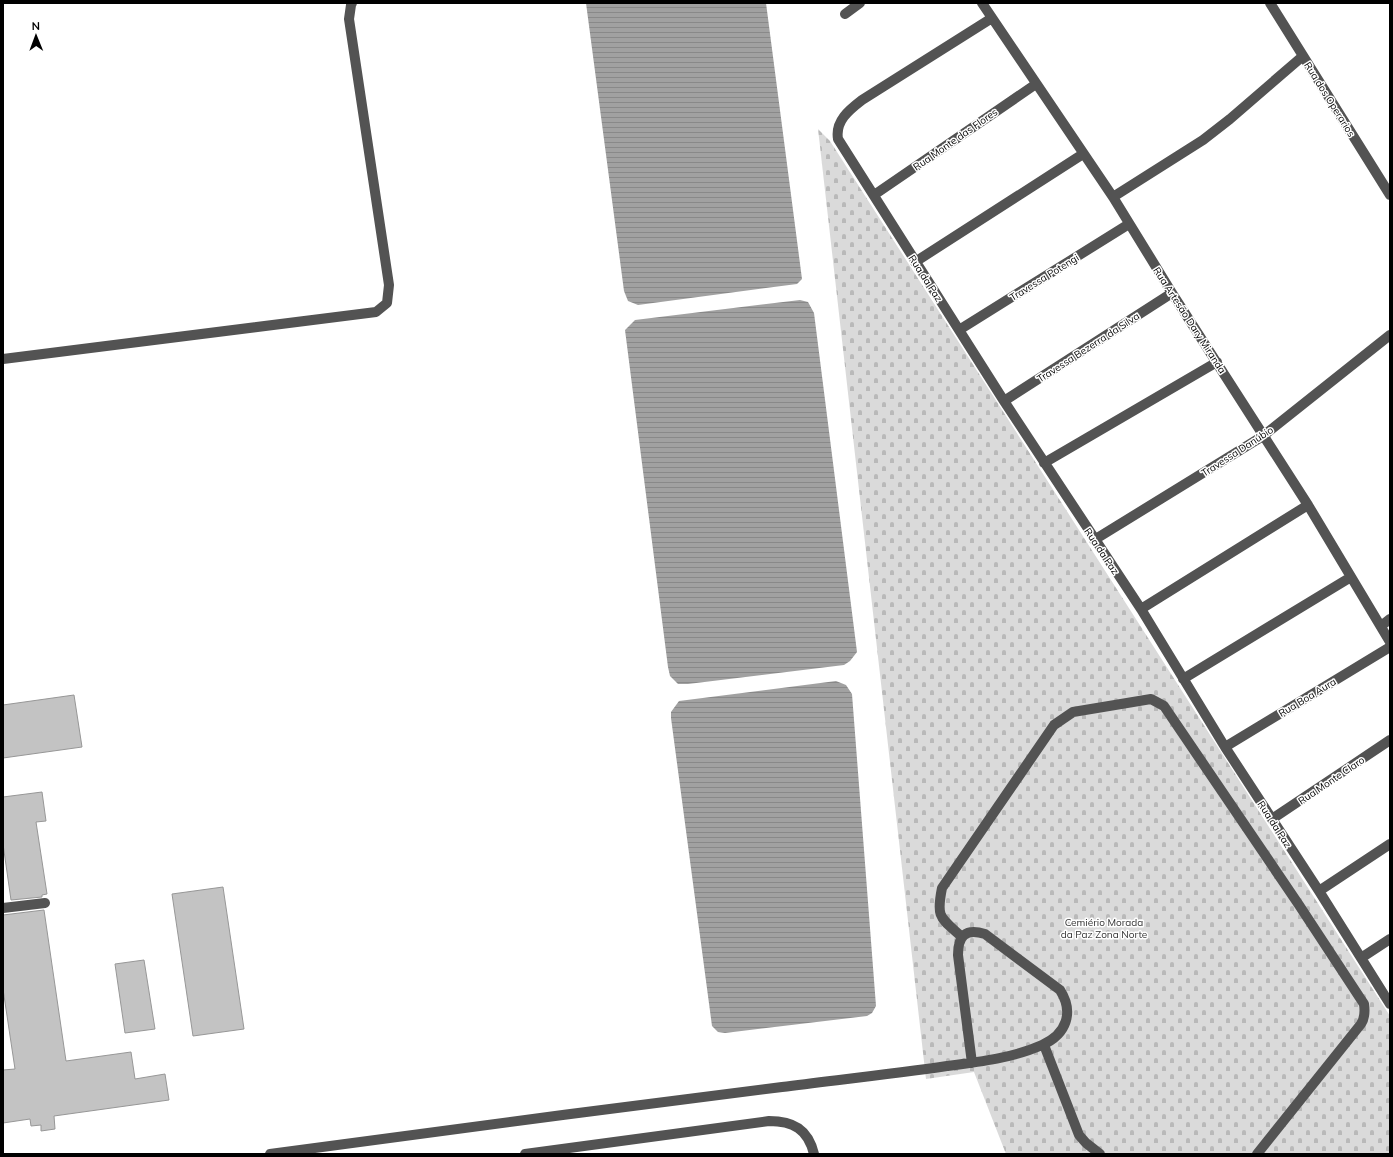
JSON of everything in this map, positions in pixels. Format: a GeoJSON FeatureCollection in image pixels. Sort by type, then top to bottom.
{"type":"FeatureCollection","features":[{"type":"Feature","properties":{"kind":"street"},"geometry":{"type":"LineString","coordinates":[[3,359],[376,312],[387,303],[389,285],[349,19],[350,5],[352,3]]}},
{"type":"Feature","properties":{"kind":"street"},"geometry":{"type":"LineString","coordinates":[[845,14],[860,3]]}},
{"type":"Feature","properties":{"kind":"street","name":"Rua Artesão Dary Miranda"},"geometry":{"type":"LineString","coordinates":[[982,3],[1113,197],[1172,293],[1308,505],[1390,642]]}},
{"type":"Feature","properties":{"kind":"street","name":"Rua dos Operarios"},"geometry":{"type":"LineString","coordinates":[[1270,3],[1390,195]]}},
{"type":"Feature","properties":{"kind":"street","name":"Rua da Paz"},"geometry":{"type":"LineString","coordinates":[[992,18],[862,100],[841,120],[837,132],[838,139],[1004,401],[1141,610],[1225,747],[1319,891],[1390,1004]]}},
{"type":"Feature","properties":{"kind":"street"},"geometry":{"type":"LineString","coordinates":[[1113,197],[1203,140],[1230,119],[1303,56]]}},
{"type":"Feature","properties":{"kind":"street","name":"Rua Monte das Flores"},"geometry":{"type":"LineString","coordinates":[[874,195],[1036,84]]}},
{"type":"Feature","properties":{"kind":"street"},"geometry":{"type":"LineString","coordinates":[[915,262],[1084,154]]}},
{"type":"Feature","properties":{"kind":"street","name":"Travessa Potengi"},"geometry":{"type":"LineString","coordinates":[[959,330],[1129,224]]}},
{"type":"Feature","properties":{"kind":"street","name":"Travessa Bezerra da Silva"},"geometry":{"type":"LineString","coordinates":[[1004,401],[1172,293]]}},
{"type":"Feature","properties":{"kind":"street","name":"Travessa Danúbio"},"geometry":{"type":"LineString","coordinates":[[1094,540],[1263,436],[1390,336]]}},
{"type":"Feature","properties":{"kind":"street"},"geometry":{"type":"LineString","coordinates":[[1044,463],[1216,362]]}},
{"type":"Feature","properties":{"kind":"street"},"geometry":{"type":"LineString","coordinates":[[1141,610],[1308,505]]}},
{"type":"Feature","properties":{"kind":"street"},"geometry":{"type":"LineString","coordinates":[[1183,679],[1351,577]]}},
{"type":"Feature","properties":{"kind":"street"},"geometry":{"type":"LineString","coordinates":[[1381,626],[1390,619]]}},
{"type":"Feature","properties":{"kind":"street","name":"Rua Boa Aura"},"geometry":{"type":"LineString","coordinates":[[1225,747],[1390,647]]}},
{"type":"Feature","properties":{"kind":"street"},"geometry":{"type":"LineString","coordinates":[[962,937],[941,919],[938,905],[942,888],[1054,725],[1073,712],[1151,699],[1164,706],[1364,1004],[1364,1014],[1361,1024],[1257,1154]]}},
{"type":"Feature","properties":{"kind":"street","name":"Rua Monte Claro"},"geometry":{"type":"LineString","coordinates":[[1272,819],[1390,740]]}},
{"type":"Feature","properties":{"kind":"street"},"geometry":{"type":"LineString","coordinates":[[1319,891],[1390,844]]}},
{"type":"Feature","properties":{"kind":"street"},"geometry":{"type":"LineString","coordinates":[[3,908],[45,903]]}},
{"type":"Feature","properties":{"kind":"street"},"geometry":{"type":"LineString","coordinates":[[270,1154],[972,1063],[1006,1057],[1044,1045],[1057,1035],[1066,1024],[1068,1012],[1066,999],[1060,990],[985,934],[976,931],[967,933],[962,937],[958,944],[958,955],[972,1063]]}},
{"type":"Feature","properties":{"kind":"street"},"geometry":{"type":"LineString","coordinates":[[1361,958],[1390,939]]}},
{"type":"Feature","properties":{"kind":"street"},"geometry":{"type":"LineString","coordinates":[[1044,1045],[1079,1135],[1086,1143],[1100,1154]]}},
{"type":"Feature","properties":{"kind":"street"},"geometry":{"type":"LineString","coordinates":[[525,1154],[761,1122],[782,1121],[793,1125],[803,1132],[809,1141],[814,1154]]}},
{"type":"Feature","properties":{"kind":"green space","name":"Cemiério Morada da Paz Zona Norte"},"geometry":{"type":"Polygon","coordinates":[[[818,129],[830,141],[1390,1016],[1390,1154],[1006,1154],[974,1072],[926,1079],[818,129]]]}},
{"type":"Feature","properties":{"kind":"shaded area"},"geometry":{"type":"Polygon","coordinates":[[[586,3],[766,3],[802,279],[797,284],[638,305],[628,301],[624,291],[586,3]]]}},
{"type":"Feature","properties":{"kind":"shaded area"},"geometry":{"type":"Polygon","coordinates":[[[800,300],[808,302],[814,313],[857,652],[850,661],[844,665],[678,684],[670,676],[668,667],[625,330],[635,320],[800,300]]]}},
{"type":"Feature","properties":{"kind":"shaded area"},"geometry":{"type":"Polygon","coordinates":[[[836,681],[846,685],[852,694],[876,1006],[872,1013],[867,1016],[725,1033],[718,1032],[712,1026],[671,712],[679,701],[836,681]]]}},
{"type":"Feature","properties":{"kind":"building"},"geometry":{"type":"Polygon","coordinates":[[[74,695],[82,747],[3,758],[3,705],[74,695]]]}},
{"type":"Feature","properties":{"kind":"building"},"geometry":{"type":"Polygon","coordinates":[[[42,792],[46,821],[36,822],[47,894],[42,895],[42,897],[11,900],[3,844],[3,797],[42,792]]]}},
{"type":"Feature","properties":{"kind":"building"},"geometry":{"type":"Polygon","coordinates":[[[223,887],[244,1029],[193,1036],[172,894],[223,887]]]}},
{"type":"Feature","properties":{"kind":"building"},"geometry":{"type":"Polygon","coordinates":[[[44,910],[66,1061],[131,1052],[135,1079],[165,1074],[169,1100],[54,1116],[55,1129],[41,1131],[41,1125],[31,1126],[30,1119],[3,1123],[3,1070],[15,1069],[3,989],[3,915],[44,910]]]}},
{"type":"Feature","properties":{"kind":"building"},"geometry":{"type":"Polygon","coordinates":[[[144,960],[155,1029],[125,1033],[115,964],[144,960]]]}}]}
